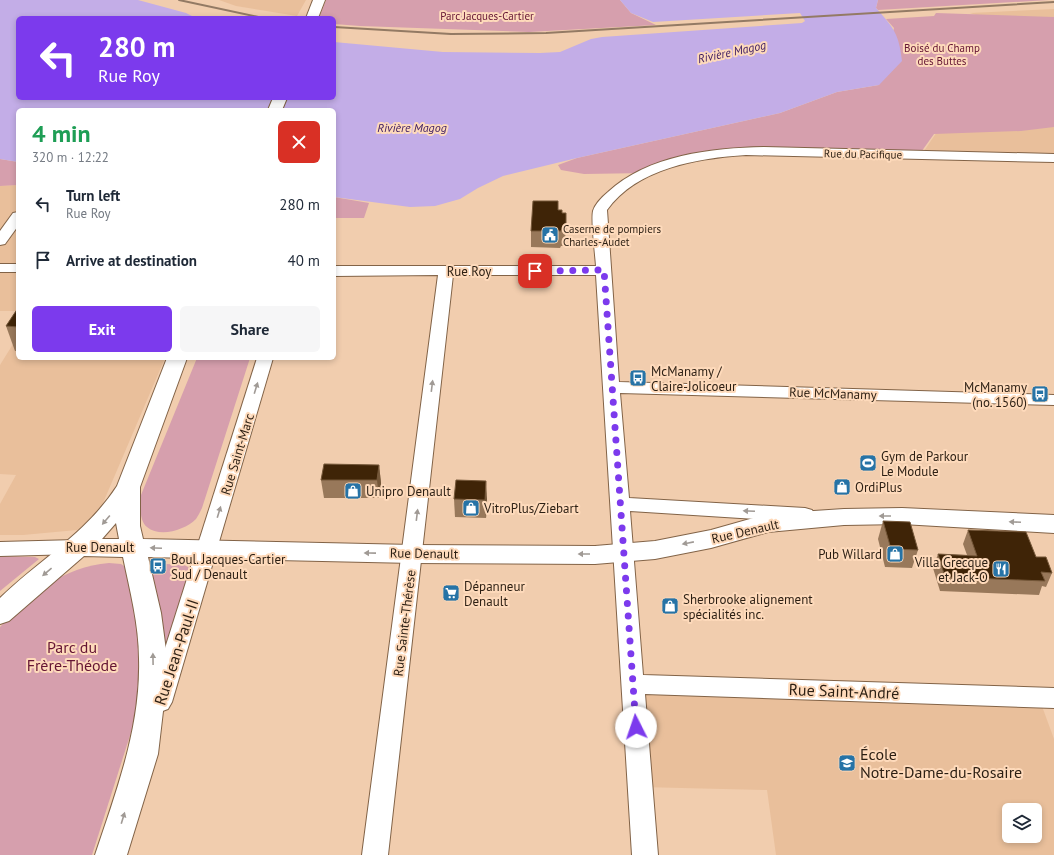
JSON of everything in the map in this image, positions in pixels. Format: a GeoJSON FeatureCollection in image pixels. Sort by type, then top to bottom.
{"type":"FeatureCollection","features":[{"type":"Feature","properties":{"kind":"main road"},"geometry":{"type":"LineString","coordinates":[[313,16],[319,0]]}},
{"type":"Feature","properties":{"kind":"main road"},"geometry":{"type":"LineString","coordinates":[[0,614],[100,527],[117,508],[128,488],[176,360]]}},
{"type":"Feature","properties":{"kind":"main road","name":"Rue Jean-Paul-II"},"geometry":{"type":"LineString","coordinates":[[111,855],[143,754],[153,677],[153,658],[148,613],[128,526],[128,488]]}},
{"type":"Feature","properties":{"kind":"main road","name":"Rue Denault"},"geometry":{"type":"LineString","coordinates":[[77,547],[413,554],[594,554],[662,549],[711,539],[768,523],[844,517],[902,516],[1054,524]]}},
{"type":"Feature","properties":{"kind":"street","name":"Rue du Pacifique"},"geometry":{"type":"LineString","coordinates":[[645,855],[619,504],[600,210],[605,201],[621,187],[647,173],[673,163],[715,154],[764,152],[1054,158]]}},
{"type":"Feature","properties":{"kind":"street"},"geometry":{"type":"LineString","coordinates":[[0,241],[16,219]]}},
{"type":"Feature","properties":{"kind":"street"},"geometry":{"type":"LineString","coordinates":[[0,268],[16,268]]}},
{"type":"Feature","properties":{"kind":"street","name":"Rue Roy"},"geometry":{"type":"LineString","coordinates":[[336,271],[604,270]]}},
{"type":"Feature","properties":{"kind":"street","name":"Rue Sainte-Thérèse"},"geometry":{"type":"LineString","coordinates":[[375,855],[413,554],[446,271]]}},
{"type":"Feature","properties":{"kind":"street","name":"Rue Saint-Marc"},"geometry":{"type":"LineString","coordinates":[[208,550],[264,360]]}},
{"type":"Feature","properties":{"kind":"street","name":"Rue McManamy"},"geometry":{"type":"LineString","coordinates":[[611,387],[1054,400]]}},
{"type":"Feature","properties":{"kind":"street","name":"Rue Denault"},"geometry":{"type":"LineString","coordinates":[[619,504],[844,517]]}},
{"type":"Feature","properties":{"kind":"street","name":"Rue Denault"},"geometry":{"type":"LineString","coordinates":[[0,549],[77,547]]}},
{"type":"Feature","properties":{"kind":"street","name":"Rue Jean-Paul-II"},"geometry":{"type":"LineString","coordinates":[[143,754],[208,550]]}},
{"type":"Feature","properties":{"kind":"street","name":"Rue Saint-André"},"geometry":{"type":"LineString","coordinates":[[633,684],[1054,698]]}},
{"type":"Feature","properties":{"kind":"shaded area"},"geometry":{"type":"Polygon","coordinates":[[[219,0],[306,0],[297,16],[236,6],[219,0]]]}},
{"type":"Feature","properties":{"kind":"shaded area"},"geometry":{"type":"Polygon","coordinates":[[[1054,9],[1054,39],[970,13],[1054,9]]]}},
{"type":"Feature","properties":{"kind":"shaded area"},"geometry":{"type":"Polygon","coordinates":[[[976,74],[1054,76],[1054,158],[922,154],[976,74]]]}},
{"type":"Feature","properties":{"kind":"shaded area"},"geometry":{"type":"Polygon","coordinates":[[[16,185],[16,311],[0,311],[0,186],[16,185]]]}},
{"type":"Feature","properties":{"kind":"shaded area"},"geometry":{"type":"Polygon","coordinates":[[[16,339],[16,360],[164,360],[100,510],[97,510],[85,527],[77,530],[23,535],[0,535],[0,504],[16,475],[0,474],[0,365],[16,339]]]}},
{"type":"Feature","properties":{"kind":"shaded area","name":"École Notre-Dame-du-Rosaire"},"geometry":{"type":"Polygon","coordinates":[[[633,684],[1039,698],[1054,739],[1054,855],[776,855],[767,790],[641,787],[633,684]]]}},
{"type":"Feature","properties":{"kind":"green space","name":"Parc Jacques-Cartier"},"geometry":{"type":"Polygon","coordinates":[[[326,0],[620,0],[631,13],[656,25],[529,32],[360,26],[336,24],[336,16],[320,16],[326,0]]]}},
{"type":"Feature","properties":{"kind":"green space"},"geometry":{"type":"Polygon","coordinates":[[[878,0],[1049,0],[878,10],[876,8],[878,0]]]}},
{"type":"Feature","properties":{"kind":"green space","name":"Boisé du Champ des Buttes"},"geometry":{"type":"Polygon","coordinates":[[[936,13],[1054,17],[1054,127],[1021,131],[934,134],[919,155],[715,154],[647,173],[584,174],[561,170],[558,165],[577,158],[780,113],[837,92],[879,85],[894,28],[886,19],[934,16],[936,13]]]}},
{"type":"Feature","properties":{"kind":"green space"},"geometry":{"type":"Polygon","coordinates":[[[0,159],[16,162],[16,185],[0,186],[0,159]]]}},
{"type":"Feature","properties":{"kind":"green space"},"geometry":{"type":"Polygon","coordinates":[[[336,197],[369,203],[364,218],[336,218],[336,197]]]}},
{"type":"Feature","properties":{"kind":"green space"},"geometry":{"type":"Polygon","coordinates":[[[196,360],[249,360],[202,508],[196,519],[186,526],[172,531],[159,532],[152,530],[144,524],[143,521],[140,503],[141,495],[196,360]]]}},
{"type":"Feature","properties":{"kind":"green space"},"geometry":{"type":"Polygon","coordinates":[[[0,556],[35,557],[39,559],[0,591],[0,556]]]}},
{"type":"Feature","properties":{"kind":"green space","name":"Parc du Frère-Théode"},"geometry":{"type":"Polygon","coordinates":[[[109,563],[121,564],[127,568],[146,654],[133,726],[92,855],[0,855],[0,627],[23,604],[48,584],[77,570],[109,563]]]}},
{"type":"Feature","properties":{"kind":"green space"},"geometry":{"type":"Polygon","coordinates":[[[148,563],[184,565],[190,568],[191,574],[167,654],[148,563]]]}},
{"type":"Feature","properties":{"kind":"water","name":"Rivière Magog"},"geometry":{"type":"Polygon","coordinates":[[[0,0],[138,0],[192,16],[16,16],[16,100],[336,100],[336,42],[443,52],[540,53],[560,52],[591,39],[602,37],[802,23],[805,21],[800,13],[653,22],[631,13],[620,0],[878,0],[876,8],[895,32],[902,61],[879,85],[837,92],[780,113],[503,176],[478,188],[460,199],[435,206],[410,207],[336,197],[336,108],[16,108],[16,162],[0,159],[0,0]]]}},
{"type":"Feature","properties":{"kind":"building"},"geometry":{"type":"Polygon","coordinates":[[[533,201],[558,201],[558,210],[562,210],[562,213],[566,213],[566,230],[531,231],[533,201]]]}},
{"type":"Feature","properties":{"kind":"building"},"geometry":{"type":"Polygon","coordinates":[[[16,311],[16,327],[6,326],[16,311]]]}},
{"type":"Feature","properties":{"kind":"building"},"geometry":{"type":"Polygon","coordinates":[[[324,464],[379,465],[377,480],[321,480],[324,464]]]}},
{"type":"Feature","properties":{"kind":"building"},"geometry":{"type":"Polygon","coordinates":[[[456,480],[486,481],[485,500],[454,499],[456,480]]]}},
{"type":"Feature","properties":{"kind":"building"},"geometry":{"type":"Polygon","coordinates":[[[883,521],[910,522],[918,550],[891,549],[883,521]]]}},
{"type":"Feature","properties":{"kind":"building"},"geometry":{"type":"Polygon","coordinates":[[[968,530],[1026,532],[1036,557],[1046,557],[1052,573],[1041,572],[1045,581],[945,577],[938,554],[977,556],[968,530]]]}},
{"type":"Feature","properties":{"kind":"railway"},"geometry":{"type":"LineString","coordinates":[[179,0],[254,16]]}},
{"type":"Feature","properties":{"kind":"railway"},"geometry":{"type":"LineString","coordinates":[[336,27],[451,34],[546,33],[1054,2]]}},
{"type":"Feature","properties":{"kind":"place","name":"Caserne de pompiers Charles-Audet"},"geometry":{"type":"Point","coordinates":[550,235]}},
{"type":"Feature","properties":{"kind":"place","name":"McManamy / Claire-Jolicoeur"},"geometry":{"type":"Point","coordinates":[638,378]}},
{"type":"Feature","properties":{"kind":"place","name":"McManamy (no. 1560)"},"geometry":{"type":"Point","coordinates":[1040,394]}},
{"type":"Feature","properties":{"kind":"place","name":"Gym de Parkour Le Module"},"geometry":{"type":"Point","coordinates":[868,463]}},
{"type":"Feature","properties":{"kind":"place","name":"OrdiPlus"},"geometry":{"type":"Point","coordinates":[842,487]}},
{"type":"Feature","properties":{"kind":"place","name":"Unipro Denault"},"geometry":{"type":"Point","coordinates":[353,491]}},
{"type":"Feature","properties":{"kind":"place","name":"VitroPlus/Ziebart"},"geometry":{"type":"Point","coordinates":[471,508]}},
{"type":"Feature","properties":{"kind":"place","name":"Pub Willard"},"geometry":{"type":"Point","coordinates":[895,554]}},
{"type":"Feature","properties":{"kind":"place","name":"Boul. Jacques-Cartier Sud / Denault"},"geometry":{"type":"Point","coordinates":[158,566]}},
{"type":"Feature","properties":{"kind":"place","name":"Villa Grecque et Jack-O"},"geometry":{"type":"Point","coordinates":[1001,569]}},
{"type":"Feature","properties":{"kind":"place","name":"Dépanneur Denault"},"geometry":{"type":"Point","coordinates":[451,593]}},
{"type":"Feature","properties":{"kind":"place","name":"Sherbrooke alignement spécialités inc."},"geometry":{"type":"Point","coordinates":[670,606]}},
{"type":"Feature","properties":{"kind":"place","name":"École Notre-Dame-du-Rosaire"},"geometry":{"type":"Point","coordinates":[847,763]}},
{"type":"Feature","properties":{"kind":"route"},"geometry":{"type":"LineString","coordinates":[[535,271],[604,270],[619,504],[636,727]]}}]}
